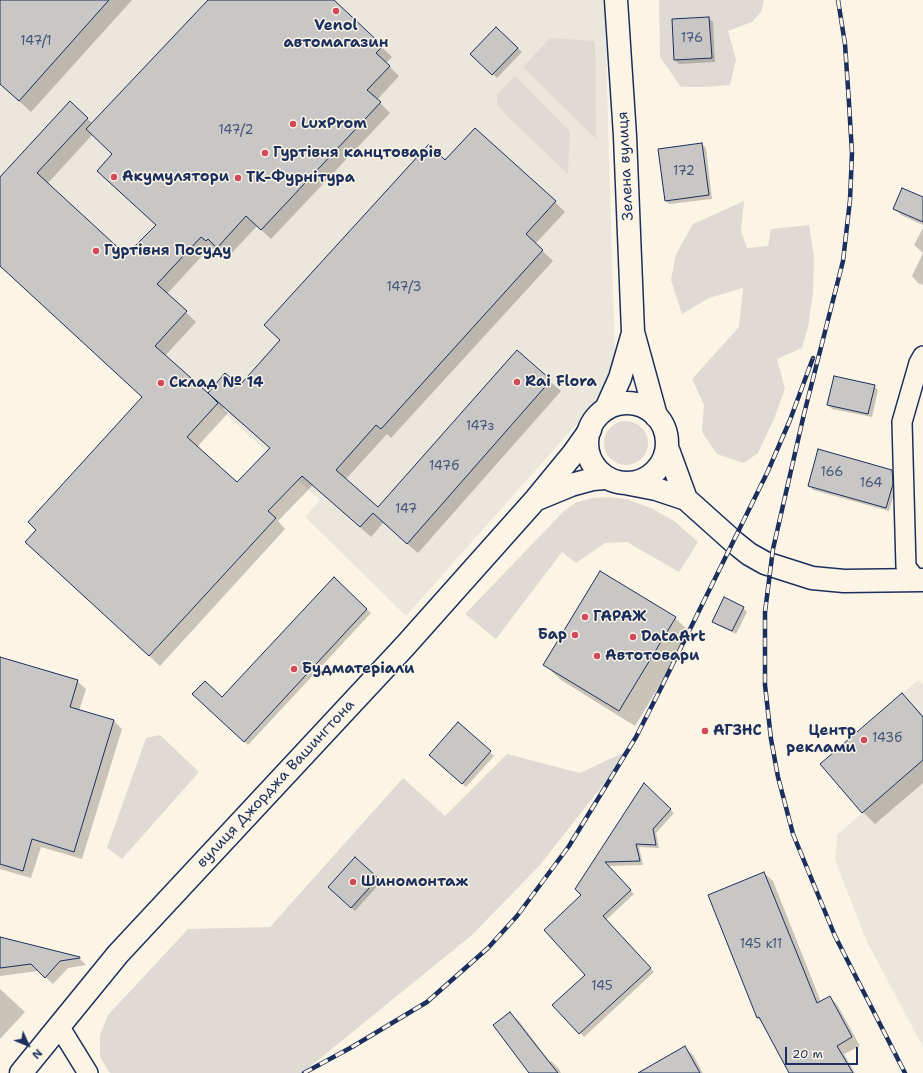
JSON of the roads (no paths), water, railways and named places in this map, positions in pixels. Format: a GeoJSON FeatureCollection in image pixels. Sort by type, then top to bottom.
{"type":"FeatureCollection","features":[{"type":"Feature","properties":{"kind":"main road","name":"Зелена вулиця"},"geometry":{"type":"LineString","coordinates":[[616,0],[625,136],[633,332],[656,416]]}},
{"type":"Feature","properties":{"kind":"main road","name":"Зелена вулиця"},"geometry":{"type":"LineString","coordinates":[[606,409],[620,378],[633,332]]}},
{"type":"Feature","properties":{"kind":"main road"},"geometry":{"type":"LineString","coordinates":[[686,499],[667,447],[664,428],[656,416],[646,408],[633,404],[619,404],[606,409],[596,418],[590,430],[586,444],[588,456],[594,468],[615,481],[656,489],[686,499],[734,542],[749,554],[765,563],[818,578],[844,581],[920,581]]}},
{"type":"Feature","properties":{"kind":"main road","name":"вулиця Джорджа Вашингтона"},"geometry":{"type":"LineString","coordinates":[[21,1073],[118,954],[406,646],[536,499],[573,454],[590,430]]}},
{"type":"Feature","properties":{"kind":"main road"},"geometry":{"type":"LineString","coordinates":[[615,481],[643,480],[653,472],[663,460],[667,447]]}},
{"type":"Feature","properties":{"kind":"main road","name":"вулиця Джорджа Вашингтона"},"geometry":{"type":"LineString","coordinates":[[536,499],[571,485],[593,479],[615,481]]}},
{"type":"Feature","properties":{"kind":"street"},"geometry":{"type":"LineString","coordinates":[[920,581],[906,566],[902,422],[919,363],[923,356]]}},
{"type":"Feature","properties":{"kind":"street"},"geometry":{"type":"LineString","coordinates":[[59,1026],[88,1073]]}},
{"type":"Feature","properties":{"kind":"railway"},"geometry":{"type":"LineString","coordinates":[[838,0],[845,44],[849,103],[852,153],[850,200],[843,261],[804,414],[773,549],[765,612],[765,685],[771,739],[778,777],[793,834],[835,936],[905,1073]]}},
{"type":"Feature","properties":{"kind":"railway"},"geometry":{"type":"LineString","coordinates":[[304,1073],[352,1047],[427,1002],[488,948],[517,916],[569,846],[636,737],[661,688],[768,471],[790,420],[813,358]]}},
{"type":"Feature","properties":{"kind":"place","name":"Venol автомагазин"},"geometry":{"type":"Point","coordinates":[336,11]}},
{"type":"Feature","properties":{"kind":"place","name":"LuxProm"},"geometry":{"type":"Point","coordinates":[293,124]}},
{"type":"Feature","properties":{"kind":"place","name":"Гуртівня канцтоварів"},"geometry":{"type":"Point","coordinates":[265,153]}},
{"type":"Feature","properties":{"kind":"place","name":"Акумулятори"},"geometry":{"type":"Point","coordinates":[114,177]}},
{"type":"Feature","properties":{"kind":"place","name":"ТК-Фурнітура"},"geometry":{"type":"Point","coordinates":[238,178]}},
{"type":"Feature","properties":{"kind":"place","name":"Гуртівня Посуду"},"geometry":{"type":"Point","coordinates":[96,251]}},
{"type":"Feature","properties":{"kind":"place","name":"Rai Flora"},"geometry":{"type":"Point","coordinates":[517,382]}},
{"type":"Feature","properties":{"kind":"place","name":"Склад № 14"},"geometry":{"type":"Point","coordinates":[161,383]}},
{"type":"Feature","properties":{"kind":"place","name":"ГАРАЖ"},"geometry":{"type":"Point","coordinates":[585,617]}},
{"type":"Feature","properties":{"kind":"place","name":"Бар"},"geometry":{"type":"Point","coordinates":[575,635]}},
{"type":"Feature","properties":{"kind":"place","name":"DataArt"},"geometry":{"type":"Point","coordinates":[633,637]}},
{"type":"Feature","properties":{"kind":"place","name":"Автотовари"},"geometry":{"type":"Point","coordinates":[597,656]}},
{"type":"Feature","properties":{"kind":"place","name":"Будматеріали"},"geometry":{"type":"Point","coordinates":[294,669]}},
{"type":"Feature","properties":{"kind":"place","name":"АГЗНС"},"geometry":{"type":"Point","coordinates":[705,731]}},
{"type":"Feature","properties":{"kind":"place","name":"Центр реклами"},"geometry":{"type":"Point","coordinates":[864,740]}},
{"type":"Feature","properties":{"kind":"place","name":"Шиномонтаж"},"geometry":{"type":"Point","coordinates":[353,882]}}]}
